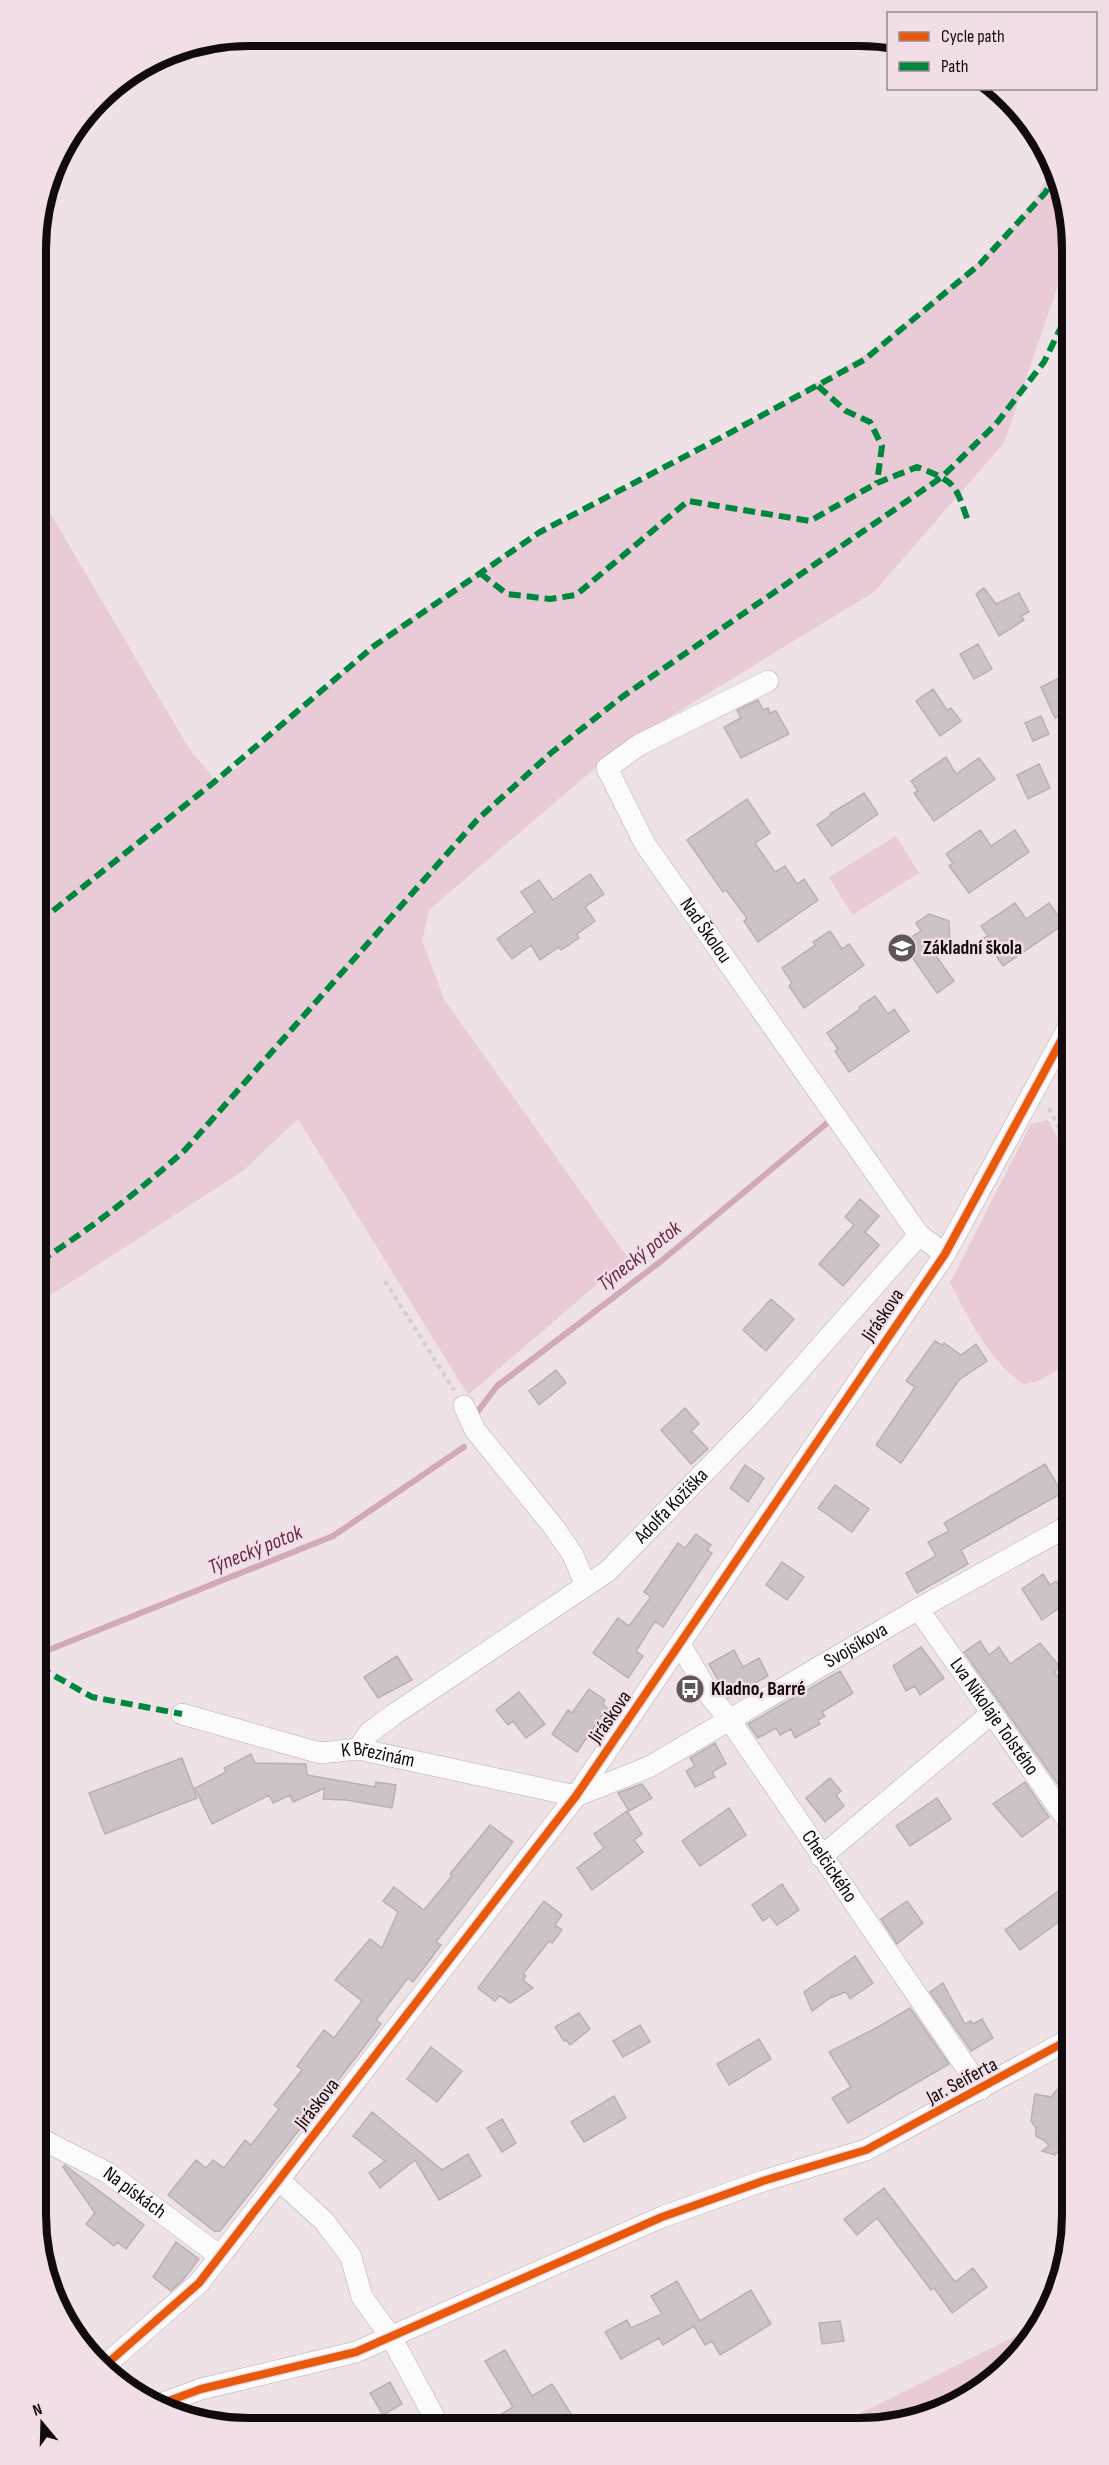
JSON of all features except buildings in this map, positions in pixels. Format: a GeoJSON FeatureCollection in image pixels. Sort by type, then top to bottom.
{"type":"FeatureCollection","features":[{"type":"Feature","properties":{"kind":"street","name":"Nad Školou"},"geometry":{"type":"LineString","coordinates":[[768,681],[639,745],[607,768],[645,844],[919,1235]]}},
{"type":"Feature","properties":{"kind":"street","name":"Jiráskova"},"geometry":{"type":"LineString","coordinates":[[109,2362],[199,2283],[576,1796],[945,1254],[1062,1039]]}},
{"type":"Feature","properties":{"kind":"street"},"geometry":{"type":"LineString","coordinates":[[919,1235],[945,1254]]}},
{"type":"Feature","properties":{"kind":"street","name":"Adolfa Kožíška"},"geometry":{"type":"LineString","coordinates":[[358,1749],[369,1733],[385,1721],[608,1571],[761,1414],[919,1235]]}},
{"type":"Feature","properties":{"kind":"street"},"geometry":{"type":"LineString","coordinates":[[464,1406],[475,1430],[553,1526],[573,1555],[586,1586]]}},
{"type":"Feature","properties":{"kind":"street","name":"Svojsíkova"},"geometry":{"type":"LineString","coordinates":[[576,1796],[650,1767],[918,1609],[1062,1529]]}},
{"type":"Feature","properties":{"kind":"street","name":"Lva Nikolaje Tolstého"},"geometry":{"type":"LineString","coordinates":[[918,1609],[1062,1812]]}},
{"type":"Feature","properties":{"kind":"street","name":"Chelčického"},"geometry":{"type":"LineString","coordinates":[[680,1644],[711,1697],[729,1719],[981,2089]]}},
{"type":"Feature","properties":{"kind":"street"},"geometry":{"type":"LineString","coordinates":[[821,1857],[992,1713]]}},
{"type":"Feature","properties":{"kind":"street","name":"K Březinám"},"geometry":{"type":"LineString","coordinates":[[182,1714],[320,1753],[358,1749],[576,1796]]}},
{"type":"Feature","properties":{"kind":"street","name":"Jar. Seiferta"},"geometry":{"type":"LineString","coordinates":[[168,2401],[201,2389],[356,2352],[662,2217],[763,2181],[866,2150],[1062,2044]]}},
{"type":"Feature","properties":{"kind":"street","name":"Na pískách"},"geometry":{"type":"LineString","coordinates":[[46,2142],[108,2173],[220,2256]]}},
{"type":"Feature","properties":{"kind":"street"},"geometry":{"type":"LineString","coordinates":[[279,2180],[324,2220],[351,2257],[362,2296],[391,2337],[435,2418]]}},
{"type":"Feature","properties":{"kind":"path"},"geometry":{"type":"LineString","coordinates":[[1037,1086],[1062,1134]]}},
{"type":"Feature","properties":{"kind":"path"},"geometry":{"type":"LineString","coordinates":[[385,1281],[464,1406]]}},
{"type":"Feature","properties":{"kind":"shaded area"},"geometry":{"type":"Polygon","coordinates":[[[1048,176],[1056,197],[1061,223],[1062,274],[1004,443],[874,592],[620,747],[429,910],[422,941],[445,1001],[628,1258],[468,1395],[298,1119],[243,1171],[46,1298],[47,508],[190,750],[214,782],[240,766],[270,735],[398,626],[471,577],[540,534],[716,442],[873,350],[976,264],[1007,234],[1034,200],[1048,176]]]}},
{"type":"Feature","properties":{"kind":"shaded area"},"geometry":{"type":"Polygon","coordinates":[[[896,836],[919,873],[852,915],[829,877],[896,836]]]}},
{"type":"Feature","properties":{"kind":"shaded area"},"geometry":{"type":"Polygon","coordinates":[[[1048,1120],[1062,1146],[1062,1368],[1038,1381],[1024,1384],[1000,1364],[990,1352],[950,1283],[1031,1124],[1048,1120]]]}},
{"type":"Feature","properties":{"kind":"shaded area"},"geometry":{"type":"Polygon","coordinates":[[[1029,2327],[1012,2349],[993,2368],[949,2398],[912,2412],[886,2417],[851,2418],[1014,2337],[1029,2327]]]}},
{"type":"Feature","properties":{"kind":"waterway","name":"Týnecký potok"},"geometry":{"type":"LineString","coordinates":[[475,1415],[497,1386],[660,1262],[826,1124]]}},
{"type":"Feature","properties":{"kind":"waterway","name":"Týnecký potok"},"geometry":{"type":"LineString","coordinates":[[46,1651],[333,1536],[464,1447]]}},
{"type":"Feature","properties":{"kind":"marked path"},"geometry":{"type":"LineString","coordinates":[[47,916],[213,783],[374,646],[540,532],[864,360],[980,264],[1045,193],[1051,183]]}},
{"type":"Feature","properties":{"kind":"marked path"},"geometry":{"type":"LineString","coordinates":[[46,1257],[115,1208],[185,1150],[477,820],[551,753],[622,697],[942,477],[996,424],[1044,362],[1062,325]]}},
{"type":"Feature","properties":{"kind":"marked path"},"geometry":{"type":"LineString","coordinates":[[818,386],[846,411],[870,422],[882,446],[877,483]]}},
{"type":"Feature","properties":{"kind":"marked path"},"geometry":{"type":"LineString","coordinates":[[480,573],[507,594],[550,599],[576,595],[688,501],[810,521],[877,483],[917,467],[940,477],[953,486],[961,500],[969,524]]}},
{"type":"Feature","properties":{"kind":"marked path"},"geometry":{"type":"LineString","coordinates":[[46,1671],[92,1697],[182,1714]]}},
{"type":"Feature","properties":{"kind":"cycle path"},"geometry":{"type":"LineString","coordinates":[[109,2362],[199,2283],[576,1796],[945,1254],[1062,1039]]}},
{"type":"Feature","properties":{"kind":"cycle path"},"geometry":{"type":"LineString","coordinates":[[168,2401],[201,2389],[356,2352],[662,2217],[763,2181],[866,2150],[1062,2043]]}},
{"type":"Feature","properties":{"kind":"place","name":"Základní škola"},"geometry":{"type":"Point","coordinates":[902,948]}},
{"type":"Feature","properties":{"kind":"place","name":"Kladno, Barré"},"geometry":{"type":"Point","coordinates":[690,1689]}}]}
